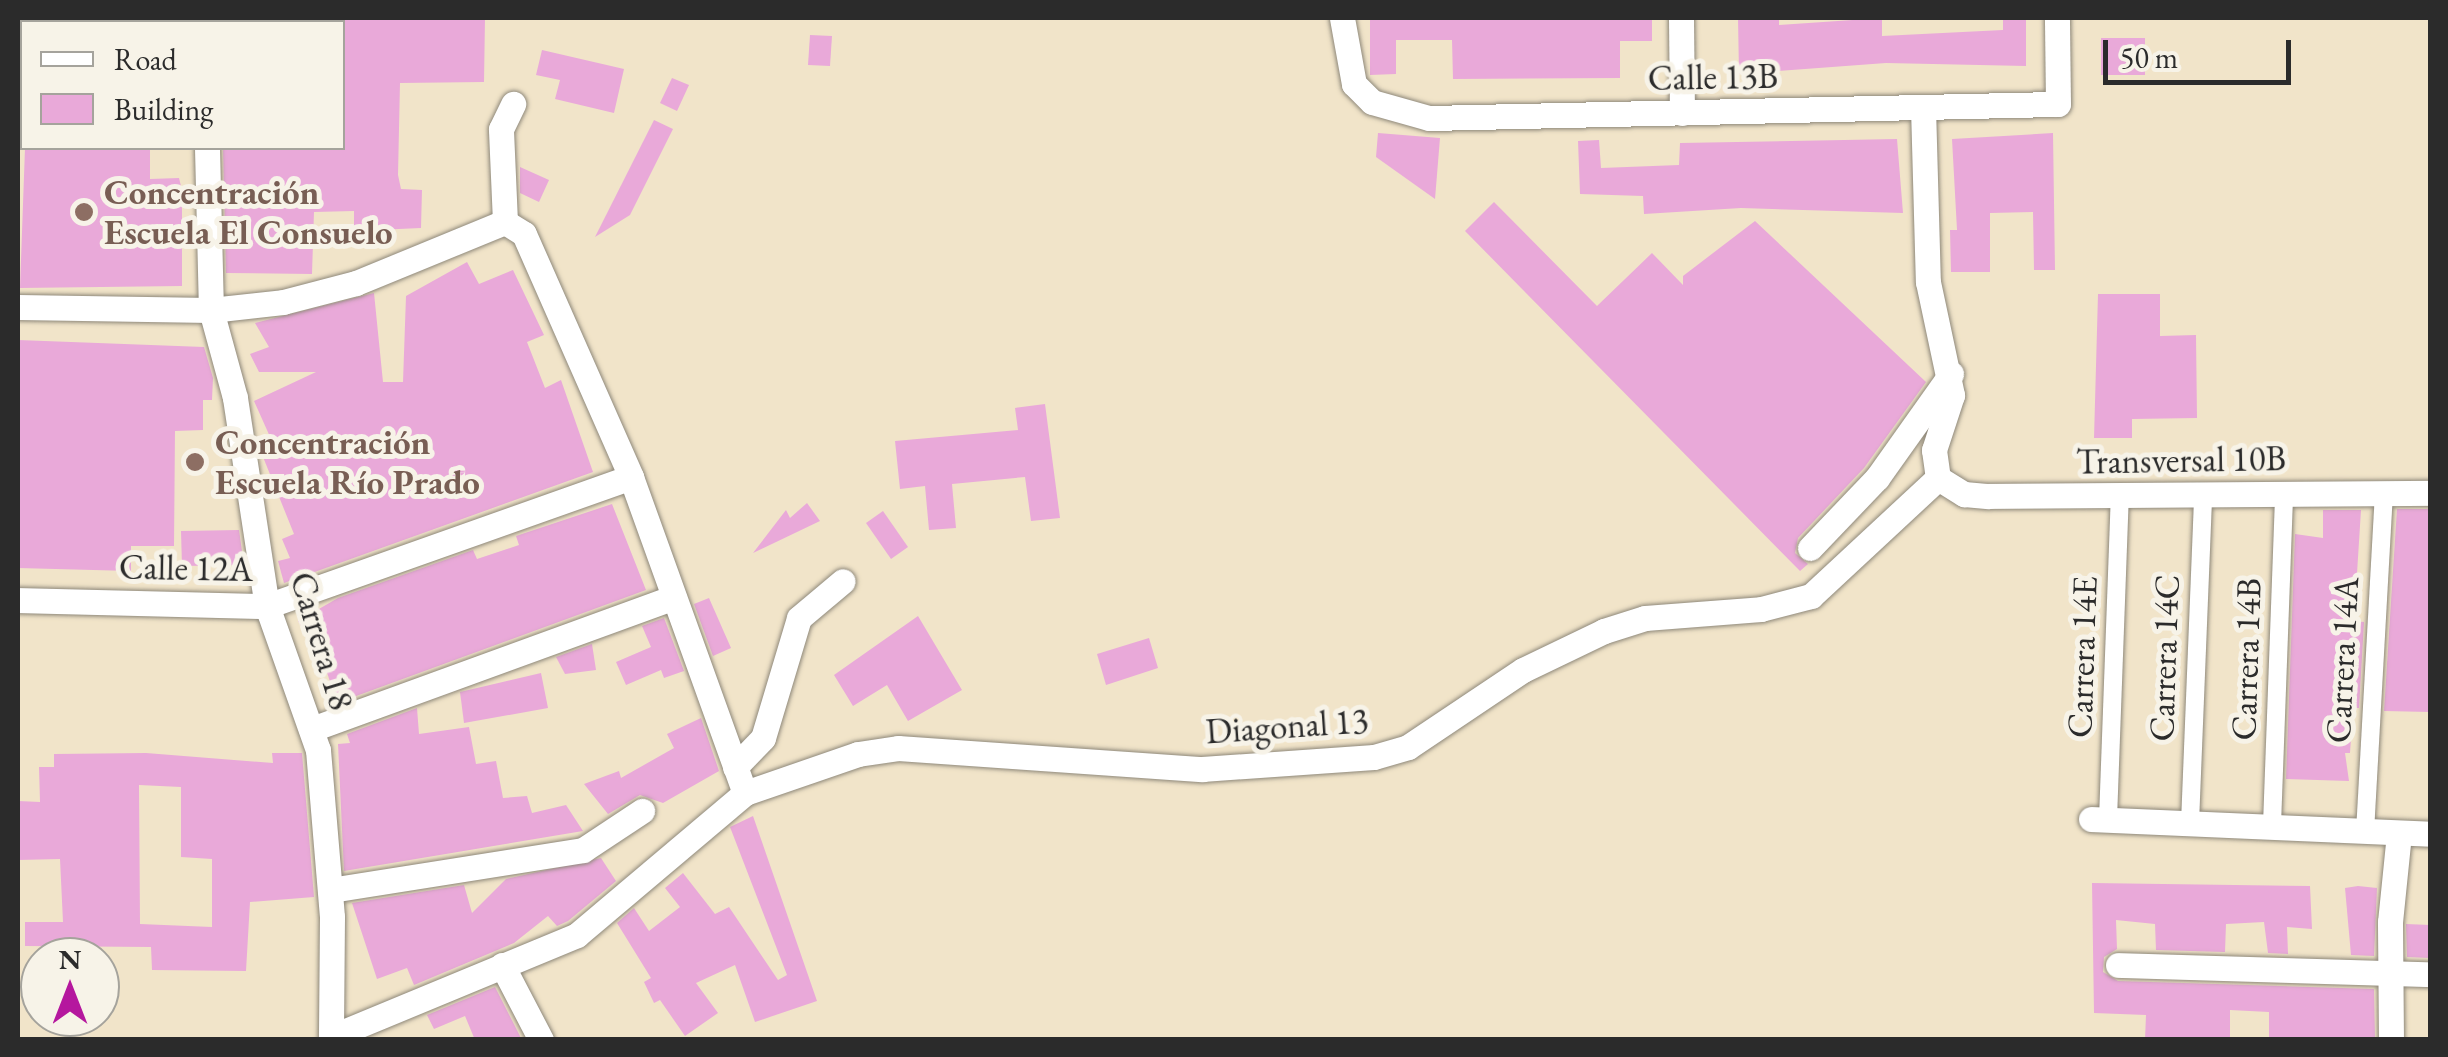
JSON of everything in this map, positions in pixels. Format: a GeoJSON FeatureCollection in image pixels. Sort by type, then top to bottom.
{"type":"FeatureCollection","features":[{"type":"Feature","properties":{"kind":"street","name":"Calle 13B"},"geometry":{"type":"LineString","coordinates":[[1342,18],[1344,57],[1354,84],[1372,102],[1429,118],[2058,104],[2057,18]]}},
{"type":"Feature","properties":{"kind":"street"},"geometry":{"type":"LineString","coordinates":[[1680,18],[1682,114]]}},
{"type":"Feature","properties":{"kind":"street"},"geometry":{"type":"LineString","coordinates":[[505,222],[500,129],[513,104]]}},
{"type":"Feature","properties":{"kind":"street"},"geometry":{"type":"LineString","coordinates":[[1923,107],[1928,282],[1950,374],[1950,410],[1934,450],[1938,478]]}},
{"type":"Feature","properties":{"kind":"street","name":"Carrera 18"},"geometry":{"type":"LineString","coordinates":[[207,150],[211,310],[235,398],[267,606],[312,729],[331,890],[331,1038]]}},
{"type":"Feature","properties":{"kind":"street"},"geometry":{"type":"LineString","coordinates":[[18,307],[211,310],[283,302],[356,283],[505,222]]}},
{"type":"Feature","properties":{"kind":"street"},"geometry":{"type":"LineString","coordinates":[[331,1038],[598,921],[745,792],[631,476],[524,234],[505,222]]}},
{"type":"Feature","properties":{"kind":"street"},"geometry":{"type":"LineString","coordinates":[[1810,548],[1878,478],[1950,374]]}},
{"type":"Feature","properties":{"kind":"street","name":"Calle 12A"},"geometry":{"type":"LineString","coordinates":[[18,600],[267,606],[631,476]]}},
{"type":"Feature","properties":{"kind":"street","name":"Transversal 10B"},"geometry":{"type":"LineString","coordinates":[[1938,478],[1964,494],[2430,493]]}},
{"type":"Feature","properties":{"kind":"street","name":"Diagonal 13"},"geometry":{"type":"LineString","coordinates":[[745,792],[858,754],[898,748],[1202,768],[1374,758],[1408,748],[1524,670],[1604,631],[1645,618],[1762,609],[1811,596],[1938,478]]}},
{"type":"Feature","properties":{"kind":"street","name":"Carrera 14A"},"geometry":{"type":"LineString","coordinates":[[2366,832],[2384,493]]}},
{"type":"Feature","properties":{"kind":"street","name":"Carrera 14B"},"geometry":{"type":"LineString","coordinates":[[2272,825],[2284,494]]}},
{"type":"Feature","properties":{"kind":"street","name":"Carrera 14C"},"geometry":{"type":"LineString","coordinates":[[2190,823],[2203,495]]}},
{"type":"Feature","properties":{"kind":"street","name":"Carrera 14E"},"geometry":{"type":"LineString","coordinates":[[2100,819],[2120,496]]}},
{"type":"Feature","properties":{"kind":"street"},"geometry":{"type":"LineString","coordinates":[[735,767],[763,738],[799,618],[843,581]]}},
{"type":"Feature","properties":{"kind":"street"},"geometry":{"type":"LineString","coordinates":[[312,729],[674,597]]}},
{"type":"Feature","properties":{"kind":"street"},"geometry":{"type":"LineString","coordinates":[[331,890],[583,850],[642,811]]}},
{"type":"Feature","properties":{"kind":"street"},"geometry":{"type":"LineString","coordinates":[[2100,819],[2430,834]]}},
{"type":"Feature","properties":{"kind":"street"},"geometry":{"type":"LineString","coordinates":[[2391,1040],[2389,972],[2399,833]]}},
{"type":"Feature","properties":{"kind":"street"},"geometry":{"type":"LineString","coordinates":[[502,966],[541,1040]]}},
{"type":"Feature","properties":{"kind":"street"},"geometry":{"type":"LineString","coordinates":[[2118,966],[2430,974]]}},
{"type":"Feature","properties":{"kind":"building"},"geometry":{"type":"Polygon","coordinates":[[[485,18],[484,82],[400,83],[398,175],[401,189],[422,190],[421,228],[354,231],[354,211],[314,212],[312,274],[226,273],[223,150],[345,150],[342,20],[485,18]]]}},
{"type":"Feature","properties":{"kind":"building"},"geometry":{"type":"Polygon","coordinates":[[[1370,18],[1652,18],[1652,41],[1620,41],[1620,78],[1453,79],[1452,40],[1396,40],[1396,74],[1370,75],[1370,18]]]}},
{"type":"Feature","properties":{"kind":"building"},"geometry":{"type":"Polygon","coordinates":[[[1738,18],[1779,18],[1779,25],[1882,18],[1882,36],[2003,30],[2003,18],[2026,18],[2026,66],[1886,63],[1739,74],[1738,18]]]}},
{"type":"Feature","properties":{"kind":"building"},"geometry":{"type":"Polygon","coordinates":[[[810,35],[832,36],[830,66],[808,65],[810,35]]]}},
{"type":"Feature","properties":{"kind":"building"},"geometry":{"type":"Polygon","coordinates":[[[2101,38],[2145,38],[2145,75],[2101,75],[2101,38]]]}},
{"type":"Feature","properties":{"kind":"building"},"geometry":{"type":"Polygon","coordinates":[[[542,50],[624,69],[614,113],[555,99],[560,80],[536,75],[542,50]]]}},
{"type":"Feature","properties":{"kind":"building"},"geometry":{"type":"Polygon","coordinates":[[[672,78],[689,85],[677,111],[660,103],[672,78]]]}},
{"type":"Feature","properties":{"kind":"building"},"geometry":{"type":"Polygon","coordinates":[[[654,120],[673,129],[630,215],[595,237],[654,120]]]}},
{"type":"Feature","properties":{"kind":"building"},"geometry":{"type":"Polygon","coordinates":[[[1378,133],[1440,138],[1435,199],[1376,157],[1378,133]]]}},
{"type":"Feature","properties":{"kind":"building"},"geometry":{"type":"Polygon","coordinates":[[[2053,133],[2055,270],[2034,270],[2033,212],[1990,213],[1990,272],[1951,272],[1950,230],[1957,230],[1952,139],[2053,133]]]}},
{"type":"Feature","properties":{"kind":"building"},"geometry":{"type":"Polygon","coordinates":[[[1897,139],[1903,213],[1741,208],[1644,214],[1643,196],[1580,194],[1578,141],[1599,140],[1601,168],[1679,165],[1680,143],[1897,139]]]}},
{"type":"Feature","properties":{"kind":"building"},"geometry":{"type":"Polygon","coordinates":[[[25,150],[150,150],[150,179],[179,178],[182,286],[20,288],[25,150]]]}},
{"type":"Feature","properties":{"kind":"building"},"geometry":{"type":"Polygon","coordinates":[[[520,167],[549,180],[539,202],[520,193],[520,167]]]}},
{"type":"Feature","properties":{"kind":"building"},"geometry":{"type":"Polygon","coordinates":[[[1494,202],[1597,306],[1652,253],[1683,285],[1683,276],[1755,221],[1926,382],[1864,468],[1798,538],[1795,553],[1808,564],[1800,571],[1465,231],[1494,202]]]}},
{"type":"Feature","properties":{"kind":"building"},"geometry":{"type":"Polygon","coordinates":[[[467,262],[479,284],[513,270],[544,335],[527,342],[545,388],[561,380],[593,472],[284,583],[278,561],[290,558],[282,539],[294,534],[259,447],[271,439],[254,401],[316,372],[259,372],[250,354],[269,347],[255,323],[374,293],[383,382],[403,382],[406,296],[467,262]]]}},
{"type":"Feature","properties":{"kind":"building"},"geometry":{"type":"Polygon","coordinates":[[[2098,294],[2160,294],[2160,336],[2196,335],[2197,418],[2132,419],[2132,438],[2094,438],[2098,294]]]}},
{"type":"Feature","properties":{"kind":"building"},"geometry":{"type":"Polygon","coordinates":[[[18,340],[204,347],[213,378],[212,400],[203,400],[203,430],[175,431],[174,546],[131,546],[131,571],[18,568],[18,340]]]}},
{"type":"Feature","properties":{"kind":"building"},"geometry":{"type":"Polygon","coordinates":[[[1045,404],[1060,518],[1031,521],[1025,477],[952,484],[956,528],[929,530],[925,486],[900,489],[895,441],[1018,430],[1015,408],[1045,404]]]}},
{"type":"Feature","properties":{"kind":"building"},"geometry":{"type":"Polygon","coordinates":[[[807,503],[820,521],[753,553],[786,510],[790,518],[807,503]]]}},
{"type":"Feature","properties":{"kind":"building"},"geometry":{"type":"Polygon","coordinates":[[[612,504],[646,590],[337,703],[317,642],[312,644],[298,621],[338,598],[473,550],[477,559],[519,545],[516,536],[612,504]]]}},
{"type":"Feature","properties":{"kind":"building"},"geometry":{"type":"Polygon","coordinates":[[[2397,509],[2430,509],[2430,712],[2384,711],[2397,509]]]}},
{"type":"Feature","properties":{"kind":"building"},"geometry":{"type":"Polygon","coordinates":[[[2323,510],[2361,510],[2354,621],[2364,622],[2359,708],[2353,708],[2350,753],[2345,753],[2349,781],[2286,779],[2295,534],[2323,538],[2323,510]]]}},
{"type":"Feature","properties":{"kind":"building"},"geometry":{"type":"Polygon","coordinates":[[[883,511],[908,547],[891,559],[866,523],[883,511]]]}},
{"type":"Feature","properties":{"kind":"building"},"geometry":{"type":"Polygon","coordinates":[[[239,530],[244,565],[182,566],[181,531],[239,530]]]}},
{"type":"Feature","properties":{"kind":"building"},"geometry":{"type":"Polygon","coordinates":[[[709,598],[731,648],[713,656],[694,604],[709,598]]]}},
{"type":"Feature","properties":{"kind":"building"},"geometry":{"type":"Polygon","coordinates":[[[918,616],[962,690],[908,721],[887,685],[853,706],[834,675],[918,616]]]}},
{"type":"Feature","properties":{"kind":"building"},"geometry":{"type":"Polygon","coordinates":[[[664,618],[684,671],[664,678],[661,670],[626,685],[616,662],[651,647],[642,626],[664,618]]]}},
{"type":"Feature","properties":{"kind":"building"},"geometry":{"type":"Polygon","coordinates":[[[1149,638],[1158,668],[1106,685],[1097,654],[1149,638]]]}},
{"type":"Feature","properties":{"kind":"building"},"geometry":{"type":"Polygon","coordinates":[[[592,644],[596,670],[565,674],[556,657],[592,644]]]}},
{"type":"Feature","properties":{"kind":"building"},"geometry":{"type":"Polygon","coordinates":[[[541,673],[548,708],[464,723],[460,692],[541,673]]]}},
{"type":"Feature","properties":{"kind":"building"},"geometry":{"type":"Polygon","coordinates":[[[417,708],[419,734],[469,727],[476,764],[496,761],[503,798],[527,796],[532,813],[566,805],[583,831],[344,871],[338,744],[350,743],[347,734],[417,708]]]}},
{"type":"Feature","properties":{"kind":"building"},"geometry":{"type":"Polygon","coordinates":[[[701,718],[719,771],[663,803],[640,795],[608,814],[584,784],[619,771],[621,778],[674,748],[667,734],[701,718]]]}},
{"type":"Feature","properties":{"kind":"building"},"geometry":{"type":"Polygon","coordinates":[[[146,753],[273,763],[272,753],[302,753],[314,897],[250,902],[246,971],[152,970],[151,947],[120,947],[120,937],[25,937],[25,922],[63,922],[60,859],[18,860],[18,801],[40,802],[39,767],[54,767],[54,754],[146,753]],[[139,785],[140,924],[212,927],[212,859],[181,857],[181,787],[139,785]]]}},
{"type":"Feature","properties":{"kind":"building"},"geometry":{"type":"Polygon","coordinates":[[[753,816],[817,1001],[755,1022],[735,965],[696,983],[718,1013],[685,1036],[660,1000],[654,1003],[644,982],[651,978],[617,923],[634,908],[649,931],[680,907],[665,888],[683,873],[715,914],[729,907],[778,980],[787,975],[730,827],[753,816]]]}},
{"type":"Feature","properties":{"kind":"building"},"geometry":{"type":"Polygon","coordinates":[[[601,858],[616,881],[568,921],[557,926],[548,916],[514,943],[414,985],[407,968],[377,979],[352,903],[464,885],[472,913],[506,879],[601,858]]]}},
{"type":"Feature","properties":{"kind":"building"},"geometry":{"type":"Polygon","coordinates":[[[2092,883],[2310,886],[2312,929],[2287,927],[2288,954],[2268,953],[2264,922],[2226,924],[2225,952],[2156,950],[2155,924],[2116,920],[2117,949],[2104,957],[2103,972],[2118,981],[2374,989],[2375,1040],[2269,1040],[2269,1012],[2230,1010],[2230,1040],[2145,1040],[2146,1015],[2094,1013],[2092,883]]]}},
{"type":"Feature","properties":{"kind":"building"},"geometry":{"type":"Polygon","coordinates":[[[2345,888],[2377,888],[2374,956],[2351,955],[2345,888]]]}},
{"type":"Feature","properties":{"kind":"building"},"geometry":{"type":"Polygon","coordinates":[[[2406,924],[2430,925],[2430,958],[2407,957],[2406,924]]]}},
{"type":"Feature","properties":{"kind":"building"},"geometry":{"type":"Polygon","coordinates":[[[495,987],[522,1040],[475,1040],[465,1016],[434,1029],[427,1015],[495,987]]]}},
{"type":"Feature","properties":{"kind":"place","name":"Concentración Escuela El Consuelo"},"geometry":{"type":"Point","coordinates":[84,212]}},
{"type":"Feature","properties":{"kind":"place","name":"Concentración Escuela Río Prado"},"geometry":{"type":"Point","coordinates":[195,462]}}]}
